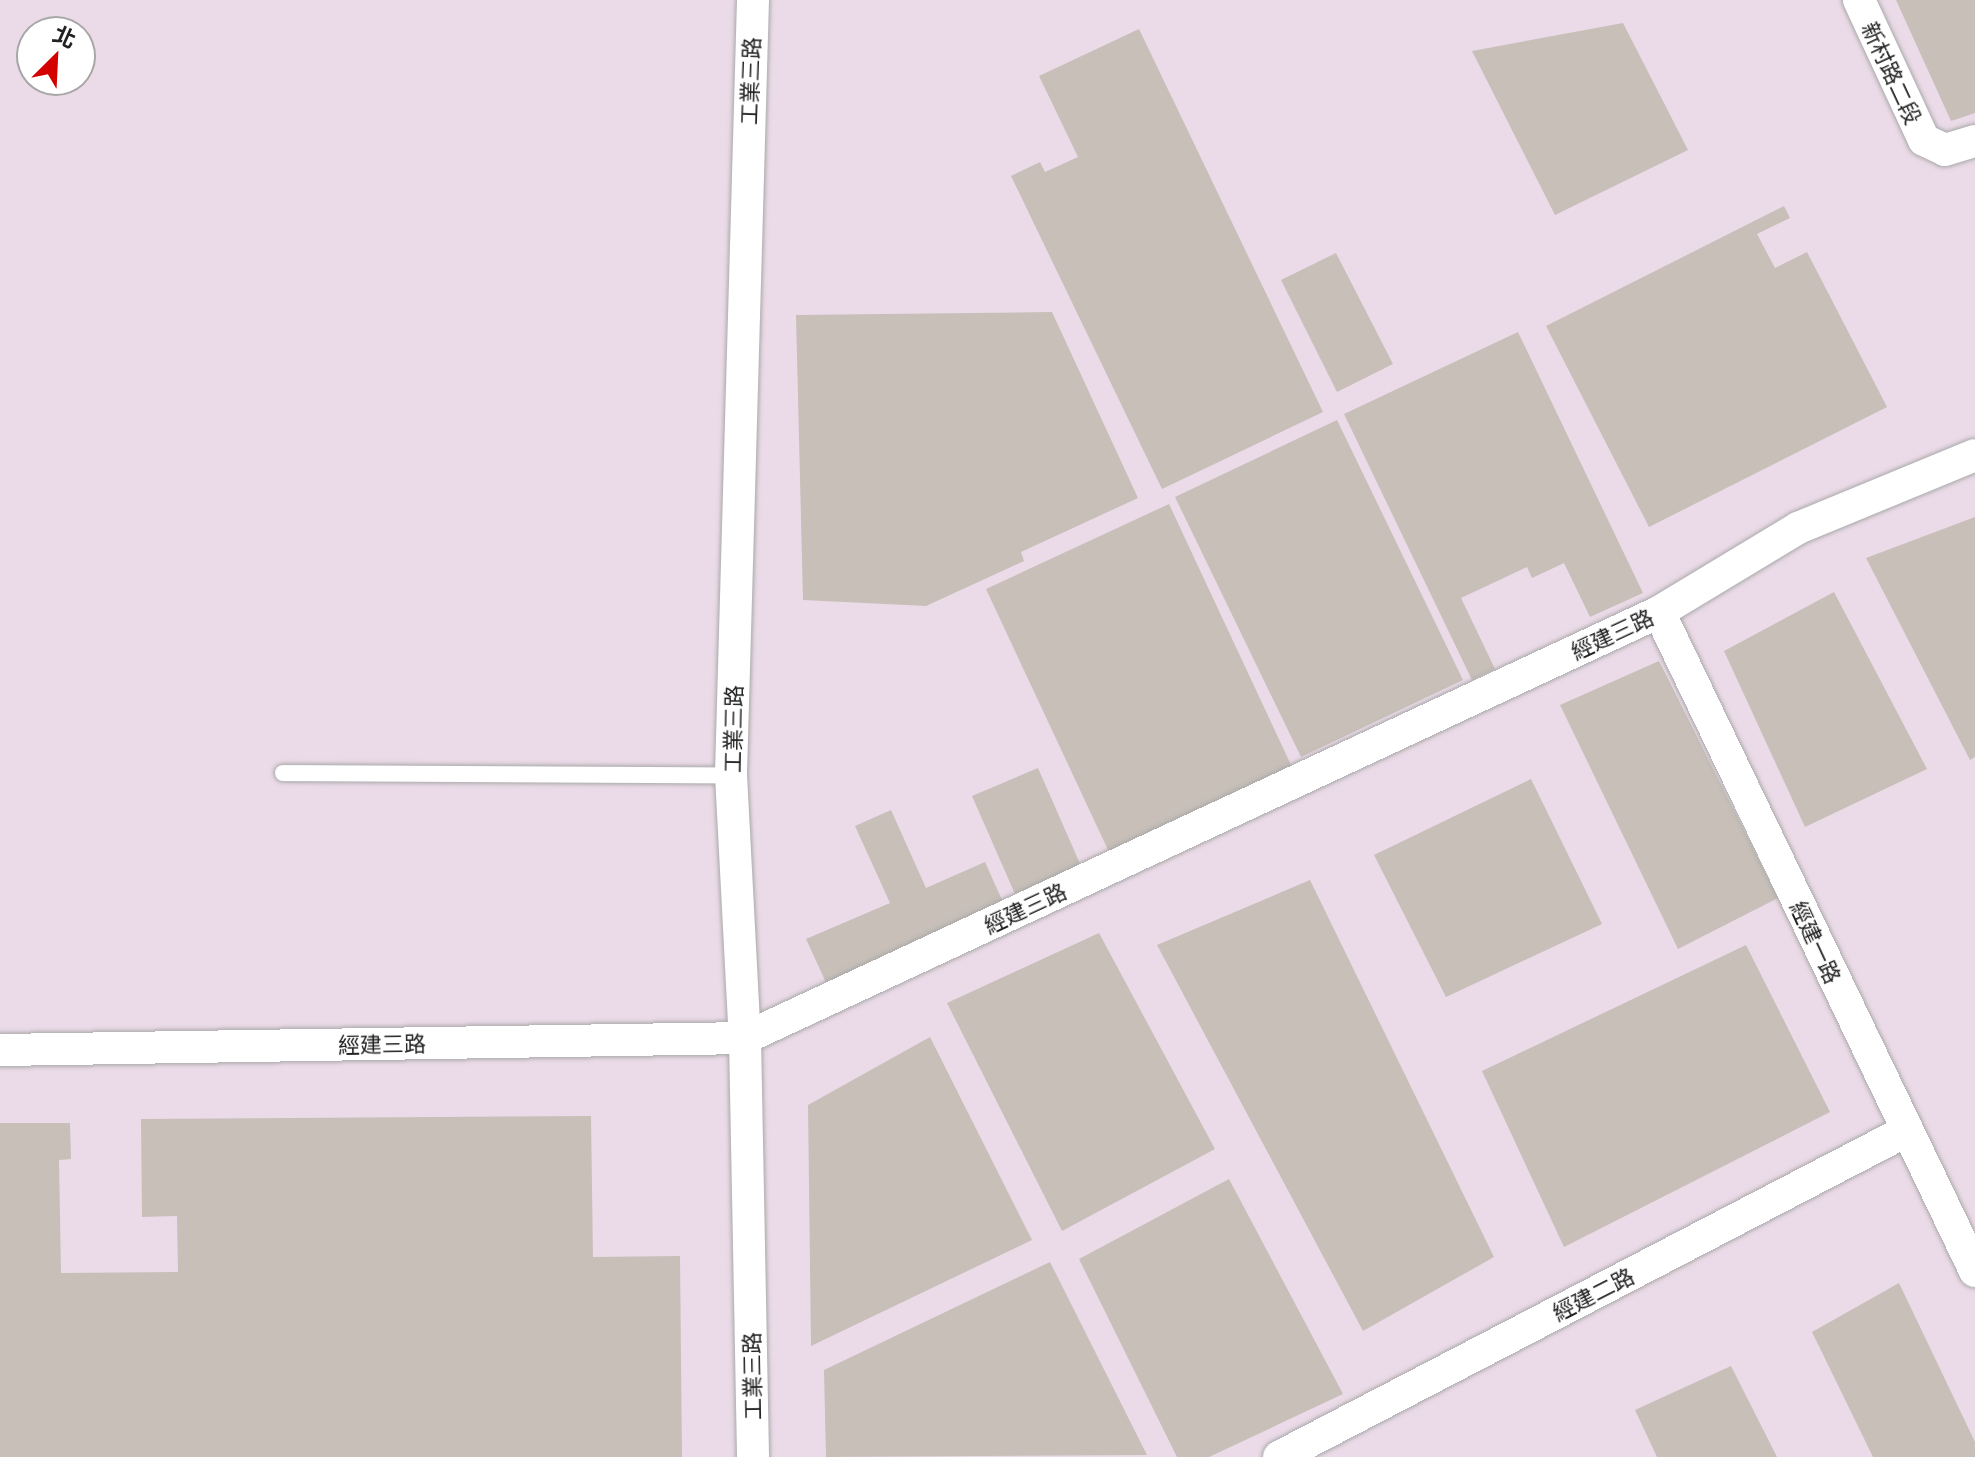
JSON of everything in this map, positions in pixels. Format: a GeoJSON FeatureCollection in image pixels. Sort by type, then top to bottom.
{"type":"FeatureCollection","features":[{"type":"Feature","properties":{"kind":"street","name":"工業三路"},"geometry":{"type":"LineString","coordinates":[[753,0],[731,775],[745,1038],[753,1457]]}},
{"type":"Feature","properties":{"kind":"street","name":"新村路二段"},"geometry":{"type":"LineString","coordinates":[[1859,0],[1924,140],[1945,150],[1975,141]]}},
{"type":"Feature","properties":{"kind":"street","name":"經建三路"},"geometry":{"type":"LineString","coordinates":[[0,1050],[745,1038],[1659,612],[1798,528],[1975,455]]}},
{"type":"Feature","properties":{"kind":"street","name":"經建一路"},"geometry":{"type":"LineString","coordinates":[[1659,612],[1975,1271]]}},
{"type":"Feature","properties":{"kind":"street","name":"經建二路"},"geometry":{"type":"LineString","coordinates":[[1279,1457],[1906,1131]]}},
{"type":"Feature","properties":{"kind":"lane"},"geometry":{"type":"LineString","coordinates":[[283,773],[731,775]]}},
{"type":"Feature","properties":{"kind":"shaded area"},"geometry":{"type":"Polygon","coordinates":[[[0,0],[1975,0],[1975,1457],[0,1457],[0,0]]]}},
{"type":"Feature","properties":{"kind":"building"},"geometry":{"type":"Polygon","coordinates":[[[1896,0],[1975,0],[1975,113],[1951,121],[1896,0]]]}},
{"type":"Feature","properties":{"kind":"building"},"geometry":{"type":"Polygon","coordinates":[[[1623,23],[1688,150],[1555,215],[1472,51],[1623,23]]]}},
{"type":"Feature","properties":{"kind":"building"},"geometry":{"type":"Polygon","coordinates":[[[1139,29],[1323,412],[1162,489],[1011,176],[1040,162],[1045,172],[1078,157],[1039,76],[1139,29]]]}},
{"type":"Feature","properties":{"kind":"building"},"geometry":{"type":"Polygon","coordinates":[[[1784,206],[1790,218],[1757,234],[1775,268],[1807,252],[1887,407],[1649,527],[1546,326],[1784,206]]]}},
{"type":"Feature","properties":{"kind":"building"},"geometry":{"type":"Polygon","coordinates":[[[1336,253],[1393,364],[1337,392],[1281,280],[1336,253]]]}},
{"type":"Feature","properties":{"kind":"building"},"geometry":{"type":"Polygon","coordinates":[[[1052,312],[1138,498],[1021,552],[1024,561],[926,606],[803,600],[796,315],[1052,312]]]}},
{"type":"Feature","properties":{"kind":"building"},"geometry":{"type":"Polygon","coordinates":[[[1518,332],[1643,593],[1590,617],[1564,563],[1532,578],[1527,567],[1461,598],[1495,669],[1472,680],[1344,414],[1518,332]]]}},
{"type":"Feature","properties":{"kind":"building"},"geometry":{"type":"Polygon","coordinates":[[[1337,420],[1463,680],[1301,757],[1175,497],[1337,420]]]}},
{"type":"Feature","properties":{"kind":"building"},"geometry":{"type":"Polygon","coordinates":[[[1169,504],[1292,767],[1109,852],[986,589],[1169,504]]]}},
{"type":"Feature","properties":{"kind":"building"},"geometry":{"type":"Polygon","coordinates":[[[1975,517],[1975,757],[1970,760],[1866,558],[1975,517]]]}},
{"type":"Feature","properties":{"kind":"building"},"geometry":{"type":"Polygon","coordinates":[[[1834,592],[1927,769],[1805,827],[1724,651],[1834,592]]]}},
{"type":"Feature","properties":{"kind":"building"},"geometry":{"type":"Polygon","coordinates":[[[1659,661],[1778,898],[1678,949],[1560,705],[1659,661]]]}},
{"type":"Feature","properties":{"kind":"building"},"geometry":{"type":"Polygon","coordinates":[[[1038,768],[1081,866],[1015,894],[972,796],[1038,768]]]}},
{"type":"Feature","properties":{"kind":"building"},"geometry":{"type":"Polygon","coordinates":[[[1531,779],[1602,924],[1446,997],[1374,855],[1531,779]]]}},
{"type":"Feature","properties":{"kind":"building"},"geometry":{"type":"Polygon","coordinates":[[[891,810],[926,888],[985,862],[1006,909],[828,987],[806,939],[890,903],[855,826],[891,810]]]}},
{"type":"Feature","properties":{"kind":"building"},"geometry":{"type":"Polygon","coordinates":[[[1310,880],[1494,1257],[1363,1331],[1157,945],[1310,880]]]}},
{"type":"Feature","properties":{"kind":"building"},"geometry":{"type":"Polygon","coordinates":[[[1099,933],[1215,1149],[1062,1231],[947,1003],[1099,933]]]}},
{"type":"Feature","properties":{"kind":"building"},"geometry":{"type":"Polygon","coordinates":[[[1746,945],[1830,1112],[1564,1247],[1482,1071],[1746,945]]]}},
{"type":"Feature","properties":{"kind":"building"},"geometry":{"type":"Polygon","coordinates":[[[930,1037],[1032,1240],[811,1346],[808,1105],[930,1037]]]}},
{"type":"Feature","properties":{"kind":"building"},"geometry":{"type":"Polygon","coordinates":[[[591,1116],[593,1257],[680,1256],[682,1457],[0,1457],[0,1123],[70,1123],[71,1159],[59,1160],[61,1273],[178,1272],[177,1216],[142,1217],[141,1119],[591,1116]]]}},
{"type":"Feature","properties":{"kind":"building"},"geometry":{"type":"Polygon","coordinates":[[[1229,1179],[1343,1394],[1209,1457],[1177,1457],[1079,1259],[1229,1179]]]}},
{"type":"Feature","properties":{"kind":"building"},"geometry":{"type":"Polygon","coordinates":[[[1050,1262],[1147,1455],[826,1457],[824,1370],[1050,1262]]]}},
{"type":"Feature","properties":{"kind":"building"},"geometry":{"type":"Polygon","coordinates":[[[1899,1283],[1975,1442],[1975,1457],[1873,1457],[1812,1332],[1899,1283]]]}},
{"type":"Feature","properties":{"kind":"building"},"geometry":{"type":"Polygon","coordinates":[[[1731,1366],[1777,1457],[1657,1457],[1635,1410],[1731,1366]]]}}]}
